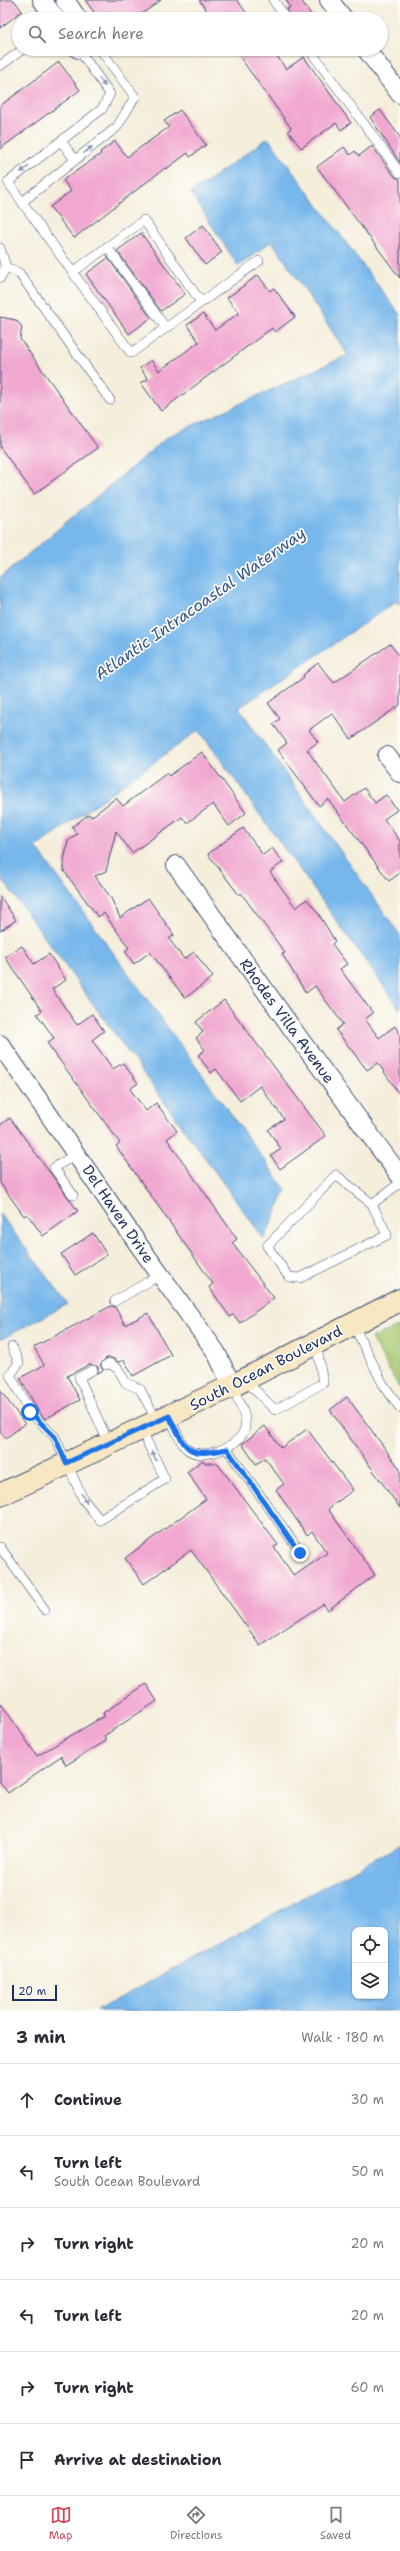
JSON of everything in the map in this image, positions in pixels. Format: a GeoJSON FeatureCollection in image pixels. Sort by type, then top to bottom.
{"type":"FeatureCollection","features":[{"type":"Feature","properties":{"kind":"main road","name":"South Ocean Boulevard"},"geometry":{"type":"LineString","coordinates":[[2,1490],[109,1444],[239,1383],[400,1300]]}},
{"type":"Feature","properties":{"kind":"street"},"geometry":{"type":"LineString","coordinates":[[42,0],[51,12]]}},
{"type":"Feature","properties":{"kind":"street"},"geometry":{"type":"LineString","coordinates":[[65,0],[73,12]]}},
{"type":"Feature","properties":{"kind":"street"},"geometry":{"type":"LineString","coordinates":[[330,0],[339,12]]}},
{"type":"Feature","properties":{"kind":"street"},"geometry":{"type":"LineString","coordinates":[[371,56],[400,94]]}},
{"type":"Feature","properties":{"kind":"street"},"geometry":{"type":"LineString","coordinates":[[387,756],[400,773]]}},
{"type":"Feature","properties":{"kind":"street","name":"Rhodes Villa Avenue"},"geometry":{"type":"LineString","coordinates":[[176,865],[296,1034],[400,1176]]}},
{"type":"Feature","properties":{"kind":"street","name":"Del Haven Drive"},"geometry":{"type":"LineString","coordinates":[[0,1044],[160,1275],[239,1383]]}},
{"type":"Feature","properties":{"kind":"lane"},"geometry":{"type":"LineString","coordinates":[[273,0],[282,12]]}},
{"type":"Feature","properties":{"kind":"lane"},"geometry":{"type":"LineString","coordinates":[[0,66],[14,56]]}},
{"type":"Feature","properties":{"kind":"lane"},"geometry":{"type":"LineString","coordinates":[[83,56],[110,94],[102,109],[8,182],[132,353],[259,261]]}},
{"type":"Feature","properties":{"kind":"lane"},"geometry":{"type":"LineString","coordinates":[[22,202],[117,127],[135,97],[105,56]]}},
{"type":"Feature","properties":{"kind":"lane"},"geometry":{"type":"LineString","coordinates":[[314,56],[400,173]]}},
{"type":"Feature","properties":{"kind":"lane"},"geometry":{"type":"LineString","coordinates":[[61,141],[75,160]]}},
{"type":"Feature","properties":{"kind":"lane"},"geometry":{"type":"LineString","coordinates":[[73,272],[144,220],[202,302]]}},
{"type":"Feature","properties":{"kind":"lane"},"geometry":{"type":"LineString","coordinates":[[108,247],[166,328]]}},
{"type":"Feature","properties":{"kind":"lane"},"geometry":{"type":"LineString","coordinates":[[0,248],[6,267],[0,278]]}},
{"type":"Feature","properties":{"kind":"lane"},"geometry":{"type":"LineString","coordinates":[[6,267],[19,273],[110,400]]}},
{"type":"Feature","properties":{"kind":"lane"},"geometry":{"type":"LineString","coordinates":[[73,1195],[54,1168],[76,1153]]}},
{"type":"Feature","properties":{"kind":"lane"},"geometry":{"type":"LineString","coordinates":[[336,1175],[372,1204],[387,1235],[300,1278],[290,1277],[267,1246],[336,1175]]}},
{"type":"Feature","properties":{"kind":"lane"},"geometry":{"type":"LineString","coordinates":[[372,1204],[400,1183]]}},
{"type":"Feature","properties":{"kind":"lane"},"geometry":{"type":"LineString","coordinates":[[115,1301],[160,1275]]}},
{"type":"Feature","properties":{"kind":"lane"},"geometry":{"type":"LineString","coordinates":[[353,1324],[383,1384],[400,1408]]}},
{"type":"Feature","properties":{"kind":"lane"},"geometry":{"type":"LineString","coordinates":[[239,1383],[275,1410],[323,1383],[316,1342]]}},
{"type":"Feature","properties":{"kind":"lane"},"geometry":{"type":"LineString","coordinates":[[12,1347],[19,1363],[10,1375],[30,1412],[55,1437],[83,1499],[100,1520],[165,1480],[156,1422],[140,1389],[126,1383],[118,1369],[110,1363],[106,1365]]}},
{"type":"Feature","properties":{"kind":"lane"},"geometry":{"type":"LineString","coordinates":[[93,1370],[78,1377],[109,1444]]}},
{"type":"Feature","properties":{"kind":"lane"},"geometry":{"type":"LineString","coordinates":[[156,1422],[190,1452],[200,1453],[227,1449],[245,1429],[246,1419],[239,1383]]}},
{"type":"Feature","properties":{"kind":"lane"},"geometry":{"type":"LineString","coordinates":[[227,1449],[300,1553]]}},
{"type":"Feature","properties":{"kind":"lane"},"geometry":{"type":"LineString","coordinates":[[0,1547],[45,1610]]}},
{"type":"Feature","properties":{"kind":"green space"},"geometry":{"type":"Polygon","coordinates":[[[400,1326],[400,1389],[371,1338],[400,1326]]]}},
{"type":"Feature","properties":{"kind":"water","name":"Atlantic Intracoastal Waterway"},"geometry":{"type":"Polygon","coordinates":[[[268,138],[400,315],[400,605],[397,601],[239,708],[400,935],[400,1009],[199,730],[36,847],[286,1190],[264,1239],[0,876],[0,578],[169,436],[348,355],[272,241],[238,266],[191,193],[268,138]]]}},
{"type":"Feature","properties":{"kind":"water"},"geometry":{"type":"Polygon","coordinates":[[[0,1214],[68,1304],[0,1340],[0,1214]]]}},
{"type":"Feature","properties":{"kind":"water"},"geometry":{"type":"Polygon","coordinates":[[[400,1845],[400,2011],[96,2011],[400,1845]]]}},
{"type":"Feature","properties":{"kind":"building"},"geometry":{"type":"Polygon","coordinates":[[[0,0],[14,0],[22,11],[12,12],[12,19],[0,28],[0,0]]]}},
{"type":"Feature","properties":{"kind":"building"},"geometry":{"type":"Polygon","coordinates":[[[85,0],[161,0],[145,12],[94,12],[85,0]]]}},
{"type":"Feature","properties":{"kind":"building"},"geometry":{"type":"Polygon","coordinates":[[[199,0],[237,0],[246,12],[208,12],[199,0]]]}},
{"type":"Feature","properties":{"kind":"building"},"geometry":{"type":"Polygon","coordinates":[[[286,0],[301,0],[309,12],[289,12],[287,9],[290,7],[286,0]]]}},
{"type":"Feature","properties":{"kind":"building"},"geometry":{"type":"Polygon","coordinates":[[[239,56],[277,56],[286,69],[304,57],[351,123],[341,130],[336,123],[301,148],[288,131],[291,128],[239,56]]]}},
{"type":"Feature","properties":{"kind":"building"},"geometry":{"type":"Polygon","coordinates":[[[59,62],[80,90],[0,149],[0,106],[59,62]]]}},
{"type":"Feature","properties":{"kind":"building"},"geometry":{"type":"Polygon","coordinates":[[[180,110],[206,145],[190,157],[188,153],[166,169],[165,168],[74,238],[50,207],[71,191],[63,180],[101,154],[100,152],[115,141],[127,157],[169,127],[164,121],[180,110]]]}},
{"type":"Feature","properties":{"kind":"building"},"geometry":{"type":"Polygon","coordinates":[[[380,110],[400,137],[400,163],[370,117],[380,110]]]}},
{"type":"Feature","properties":{"kind":"building"},"geometry":{"type":"Polygon","coordinates":[[[372,146],[395,177],[400,179],[400,278],[317,167],[344,147],[350,155],[355,151],[359,156],[372,146]]]}},
{"type":"Feature","properties":{"kind":"building"},"geometry":{"type":"Polygon","coordinates":[[[203,225],[222,252],[205,265],[186,238],[203,225]]]}},
{"type":"Feature","properties":{"kind":"building"},"geometry":{"type":"Polygon","coordinates":[[[141,233],[185,294],[161,311],[117,251],[141,233]]]}},
{"type":"Feature","properties":{"kind":"building"},"geometry":{"type":"Polygon","coordinates":[[[108,258],[151,318],[129,334],[86,274],[108,258]]]}},
{"type":"Feature","properties":{"kind":"building"},"geometry":{"type":"Polygon","coordinates":[[[258,275],[270,291],[274,288],[295,317],[275,332],[272,328],[161,411],[141,383],[148,379],[140,368],[151,360],[159,371],[199,342],[187,325],[203,314],[215,330],[239,313],[227,298],[258,275]]]}},
{"type":"Feature","properties":{"kind":"building"},"geometry":{"type":"Polygon","coordinates":[[[0,317],[16,320],[22,327],[20,339],[98,448],[34,494],[0,447],[0,317]]]}},
{"type":"Feature","properties":{"kind":"building"},"geometry":{"type":"Polygon","coordinates":[[[390,644],[400,657],[400,705],[351,739],[332,713],[309,730],[318,742],[307,750],[345,802],[364,788],[375,803],[386,795],[397,810],[384,819],[400,841],[400,873],[389,881],[328,799],[319,806],[278,750],[287,743],[273,724],[280,719],[268,703],[304,677],[303,675],[318,663],[334,683],[390,644]]]}},
{"type":"Feature","properties":{"kind":"building"},"geometry":{"type":"Polygon","coordinates":[[[202,752],[246,813],[229,826],[213,804],[187,823],[182,817],[132,853],[116,831],[106,871],[95,876],[111,898],[120,918],[148,898],[174,935],[169,939],[184,959],[194,952],[213,977],[185,998],[150,952],[134,964],[125,951],[129,948],[104,913],[98,917],[64,871],[64,861],[68,841],[77,834],[72,827],[89,814],[91,817],[116,798],[123,806],[167,773],[169,776],[202,752]]]}},
{"type":"Feature","properties":{"kind":"building"},"geometry":{"type":"Polygon","coordinates":[[[243,828],[263,855],[272,848],[283,862],[270,872],[296,908],[307,899],[318,913],[335,941],[332,944],[347,964],[340,969],[373,1013],[365,1019],[379,1038],[395,1026],[400,1034],[400,1095],[378,1063],[367,1070],[336,1030],[343,1024],[315,986],[306,993],[282,954],[285,953],[241,893],[239,895],[208,854],[243,828]]]}},
{"type":"Feature","properties":{"kind":"building"},"geometry":{"type":"Polygon","coordinates":[[[0,896],[16,920],[0,931],[0,896]]]}},
{"type":"Feature","properties":{"kind":"building"},"geometry":{"type":"Polygon","coordinates":[[[22,946],[34,964],[49,954],[66,980],[52,989],[77,1025],[92,1014],[104,1031],[92,1040],[113,1069],[123,1063],[138,1083],[130,1089],[146,1111],[156,1103],[177,1131],[167,1139],[237,1239],[232,1243],[274,1298],[240,1323],[233,1314],[230,1317],[209,1287],[213,1284],[116,1146],[120,1143],[47,1043],[54,1038],[37,1014],[42,1011],[5,957],[22,946]]]}},
{"type":"Feature","properties":{"kind":"building"},"geometry":{"type":"Polygon","coordinates":[[[224,1000],[326,1136],[280,1169],[271,1156],[281,1149],[268,1130],[284,1119],[260,1086],[240,1101],[216,1069],[211,1073],[198,1055],[205,1050],[196,1038],[203,1032],[196,1022],[224,1000]]]}},
{"type":"Feature","properties":{"kind":"building"},"geometry":{"type":"Polygon","coordinates":[[[10,1118],[78,1211],[43,1236],[27,1214],[24,1216],[0,1183],[0,1125],[10,1118]]]}},
{"type":"Feature","properties":{"kind":"building"},"geometry":{"type":"Polygon","coordinates":[[[93,1233],[107,1255],[75,1275],[61,1254],[93,1233]]]}},
{"type":"Feature","properties":{"kind":"building"},"geometry":{"type":"Polygon","coordinates":[[[111,1306],[115,1307],[125,1325],[148,1313],[171,1355],[133,1376],[124,1360],[119,1362],[112,1358],[106,1358],[100,1365],[103,1370],[98,1373],[98,1367],[90,1364],[67,1376],[80,1400],[45,1419],[39,1412],[20,1378],[44,1365],[34,1347],[111,1306]]]}},
{"type":"Feature","properties":{"kind":"building"},"geometry":{"type":"Polygon","coordinates":[[[0,1390],[25,1424],[6,1438],[0,1431],[0,1390]]]}},
{"type":"Feature","properties":{"kind":"building"},"geometry":{"type":"Polygon","coordinates":[[[347,1397],[400,1469],[400,1508],[330,1410],[347,1397]]]}},
{"type":"Feature","properties":{"kind":"building"},"geometry":{"type":"Polygon","coordinates":[[[265,1426],[281,1448],[307,1429],[353,1490],[328,1509],[375,1575],[328,1610],[323,1604],[260,1645],[191,1550],[144,1584],[125,1558],[206,1499],[187,1472],[203,1460],[205,1463],[217,1463],[278,1545],[274,1547],[294,1576],[327,1553],[312,1531],[307,1535],[276,1490],[284,1484],[265,1458],[256,1464],[242,1444],[265,1426]]]}},
{"type":"Feature","properties":{"kind":"building"},"geometry":{"type":"Polygon","coordinates":[[[146,1684],[157,1701],[104,1736],[106,1741],[66,1765],[61,1756],[8,1793],[0,1782],[0,1702],[37,1756],[104,1716],[103,1713],[146,1684]]]}},
{"type":"Feature","properties":{"kind":"route"},"geometry":{"type":"LineString","coordinates":[[30,1412],[55,1437],[66,1463],[169,1416],[186,1448],[190,1452],[216,1452],[227,1449],[300,1553]]}}]}
